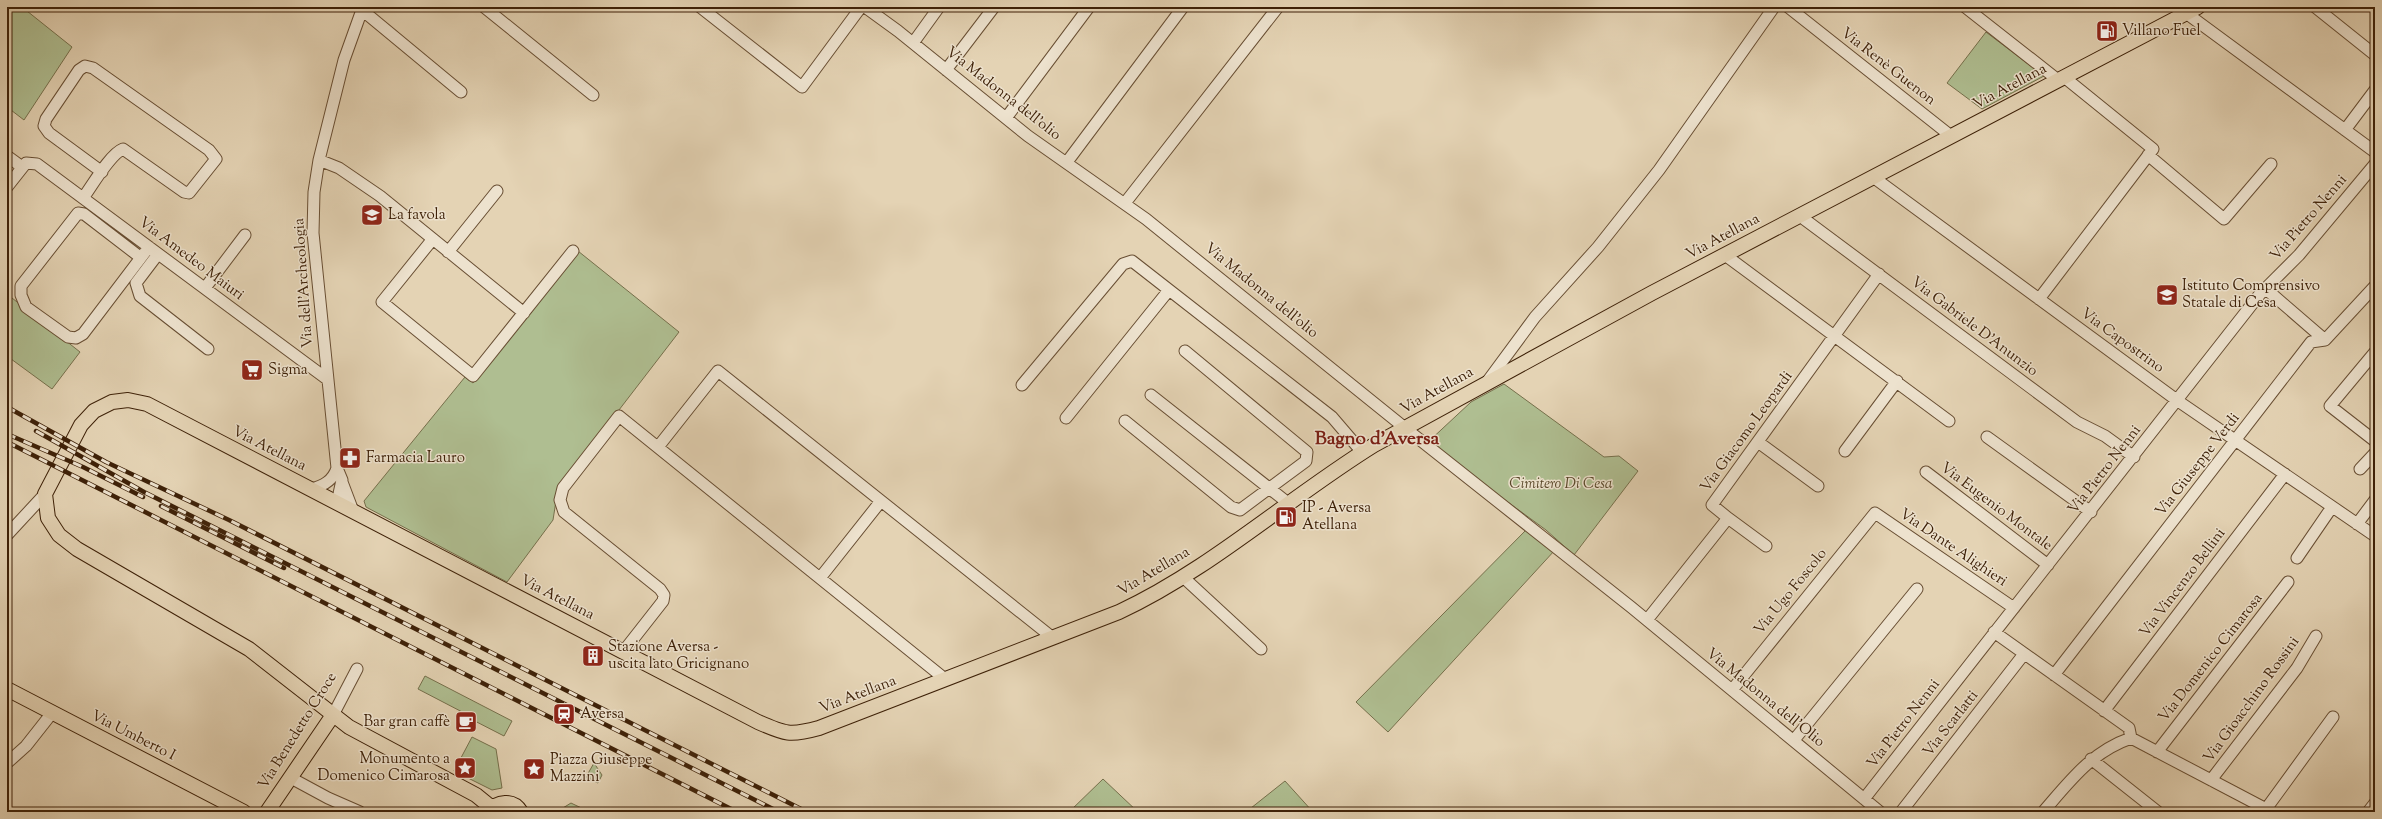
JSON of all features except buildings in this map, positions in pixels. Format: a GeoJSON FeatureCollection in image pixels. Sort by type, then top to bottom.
{"type":"FeatureCollection","features":[{"type":"Feature","properties":{"kind":"main road","name":"Via Atellana"},"geometry":{"type":"LineString","coordinates":[[45,494],[81,425],[94,411],[112,402],[128,400],[147,404],[758,722],[781,732],[798,734],[819,728],[1053,638],[1119,612],[1153,596],[1183,577],[1362,452],[1487,382],[1725,255],[2192,10]]}},
{"type":"Feature","properties":{"kind":"main road"},"geometry":{"type":"LineString","coordinates":[[45,494],[48,518],[59,534],[77,548],[249,649],[349,728],[476,795],[491,810],[497,804],[509,803],[514,805],[521,812]]}},
{"type":"Feature","properties":{"kind":"main road","name":"Via Umberto I"},"geometry":{"type":"LineString","coordinates":[[7,689],[244,812]]}},
{"type":"Feature","properties":{"kind":"main road","name":"Via Benedetto Croce"},"geometry":{"type":"LineString","coordinates":[[267,812],[333,715]]}},
{"type":"Feature","properties":{"kind":"street"},"geometry":{"type":"LineString","coordinates":[[484,7],[593,95]]}},
{"type":"Feature","properties":{"kind":"street"},"geometry":{"type":"LineString","coordinates":[[700,7],[802,87],[861,7]]}},
{"type":"Feature","properties":{"kind":"street","name":"Via Madonna dell'olio"},"geometry":{"type":"LineString","coordinates":[[865,7],[913,42],[1006,118],[1125,202],[1300,341],[1405,428],[1632,606]]}},
{"type":"Feature","properties":{"kind":"street"},"geometry":{"type":"LineString","coordinates":[[913,42],[939,7]]}},
{"type":"Feature","properties":{"kind":"street"},"geometry":{"type":"LineString","coordinates":[[946,70],[994,7]]}},
{"type":"Feature","properties":{"kind":"street"},"geometry":{"type":"LineString","coordinates":[[1006,118],[1089,7]]}},
{"type":"Feature","properties":{"kind":"street"},"geometry":{"type":"LineString","coordinates":[[1067,162],[1183,7]]}},
{"type":"Feature","properties":{"kind":"street"},"geometry":{"type":"LineString","coordinates":[[1125,202],[1278,7]]}},
{"type":"Feature","properties":{"kind":"street"},"geometry":{"type":"LineString","coordinates":[[1487,382],[1535,317],[1598,247],[1659,170],[1774,7]]}},
{"type":"Feature","properties":{"kind":"street","name":"Via Renè Guenon"},"geometry":{"type":"LineString","coordinates":[[1788,7],[1951,136]]}},
{"type":"Feature","properties":{"kind":"street"},"geometry":{"type":"LineString","coordinates":[[1965,7],[2153,149],[2039,299]]}},
{"type":"Feature","properties":{"kind":"street"},"geometry":{"type":"LineString","coordinates":[[2315,7],[2375,55]]}},
{"type":"Feature","properties":{"kind":"street"},"geometry":{"type":"LineString","coordinates":[[363,9],[460,92]]}},
{"type":"Feature","properties":{"kind":"street","name":"Via dell'Archeologia"},"geometry":{"type":"LineString","coordinates":[[332,500],[338,475],[313,233],[314,192],[319,160],[344,60],[363,9]]}},
{"type":"Feature","properties":{"kind":"street"},"geometry":{"type":"LineString","coordinates":[[2192,10],[2375,152]]}},
{"type":"Feature","properties":{"kind":"street"},"geometry":{"type":"LineString","coordinates":[[83,198],[118,151],[123,149],[184,192],[189,193],[216,159],[209,150],[100,72],[85,66],[79,70],[46,119],[44,126],[49,133],[102,172]]}},
{"type":"Feature","properties":{"kind":"street"},"geometry":{"type":"LineString","coordinates":[[2345,130],[2375,90]]}},
{"type":"Feature","properties":{"kind":"street"},"geometry":{"type":"LineString","coordinates":[[2148,155],[2224,219],[2271,164]]}},
{"type":"Feature","properties":{"kind":"street"},"geometry":{"type":"LineString","coordinates":[[7,156],[22,167],[7,187]]}},
{"type":"Feature","properties":{"kind":"street"},"geometry":{"type":"LineString","coordinates":[[319,160],[339,168],[353,177],[524,313]]}},
{"type":"Feature","properties":{"kind":"street","name":"Via Amedeo Maiuri"},"geometry":{"type":"LineString","coordinates":[[22,167],[26,163],[37,164],[327,379]]}},
{"type":"Feature","properties":{"kind":"street","name":"Via Pietro Nenni"},"geometry":{"type":"LineString","coordinates":[[1864,799],[1994,632],[2091,512],[2266,289],[2299,255],[2375,164]]}},
{"type":"Feature","properties":{"kind":"street","name":"Via Capostrino"},"geometry":{"type":"LineString","coordinates":[[1873,177],[2178,401],[2375,536]]}},
{"type":"Feature","properties":{"kind":"street"},"geometry":{"type":"LineString","coordinates":[[448,252],[497,191]]}},
{"type":"Feature","properties":{"kind":"street"},"geometry":{"type":"LineString","coordinates":[[140,257],[84,214],[78,213],[21,286],[21,295],[26,307],[68,337],[76,338],[83,334],[149,247]]}},
{"type":"Feature","properties":{"kind":"street","name":"Via Gabriele D'Anunzio"},"geometry":{"type":"LineString","coordinates":[[1800,216],[2077,422],[2105,436],[2134,457]]}},
{"type":"Feature","properties":{"kind":"street"},"geometry":{"type":"LineString","coordinates":[[205,288],[245,235]]}},
{"type":"Feature","properties":{"kind":"street"},"geometry":{"type":"LineString","coordinates":[[432,240],[382,302],[473,376],[573,251]]}},
{"type":"Feature","properties":{"kind":"street"},"geometry":{"type":"LineString","coordinates":[[158,254],[136,283],[140,296],[208,349]]}},
{"type":"Feature","properties":{"kind":"street"},"geometry":{"type":"LineString","coordinates":[[1725,255],[1835,335],[1949,421]]}},
{"type":"Feature","properties":{"kind":"street"},"geometry":{"type":"LineString","coordinates":[[1022,385],[1124,264],[1132,261],[1332,417],[1362,452]]}},
{"type":"Feature","properties":{"kind":"street","name":"Via Giacomo Leopardi"},"geometry":{"type":"LineString","coordinates":[[1728,518],[1712,505],[1879,274]]}},
{"type":"Feature","properties":{"kind":"street","name":"Via Giuseppe Verdi"},"geometry":{"type":"LineString","coordinates":[[2054,675],[2311,342],[2324,340],[2375,286]]}},
{"type":"Feature","properties":{"kind":"street"},"geometry":{"type":"LineString","coordinates":[[2266,289],[2324,340]]}},
{"type":"Feature","properties":{"kind":"street"},"geometry":{"type":"LineString","coordinates":[[1066,418],[1169,290]]}},
{"type":"Feature","properties":{"kind":"street"},"geometry":{"type":"LineString","coordinates":[[1125,421],[1231,507],[1240,510],[1306,461],[1307,452],[1185,351]]}},
{"type":"Feature","properties":{"kind":"street"},"geometry":{"type":"LineString","coordinates":[[2375,352],[2330,406],[2375,441]]}},
{"type":"Feature","properties":{"kind":"street"},"geometry":{"type":"LineString","coordinates":[[658,447],[718,371],[1053,638]]}},
{"type":"Feature","properties":{"kind":"street"},"geometry":{"type":"LineString","coordinates":[[1845,451],[1896,381]]}},
{"type":"Feature","properties":{"kind":"street"},"geometry":{"type":"LineString","coordinates":[[1152,395],[1288,503]]}},
{"type":"Feature","properties":{"kind":"street"},"geometry":{"type":"LineString","coordinates":[[623,652],[663,601],[664,595],[660,589],[564,512],[560,500],[563,488],[619,416],[945,679]]}},
{"type":"Feature","properties":{"kind":"street"},"geometry":{"type":"LineString","coordinates":[[1987,437],[2091,512]]}},
{"type":"Feature","properties":{"kind":"street"},"geometry":{"type":"LineString","coordinates":[[1758,442],[1818,486]]}},
{"type":"Feature","properties":{"kind":"street"},"geometry":{"type":"LineString","coordinates":[[2360,469],[2375,453]]}},
{"type":"Feature","properties":{"kind":"street","name":"Via Eugenio Montale"},"geometry":{"type":"LineString","coordinates":[[1926,472],[2048,565]]}},
{"type":"Feature","properties":{"kind":"street","name":"Via Vincenzo Bellini"},"geometry":{"type":"LineString","coordinates":[[2104,710],[2285,474]]}},
{"type":"Feature","properties":{"kind":"street"},"geometry":{"type":"LineString","coordinates":[[311,489],[338,475],[353,511]]}},
{"type":"Feature","properties":{"kind":"street"},"geometry":{"type":"LineString","coordinates":[[7,535],[45,494]]}},
{"type":"Feature","properties":{"kind":"street"},"geometry":{"type":"LineString","coordinates":[[2357,524],[2375,500]]}},
{"type":"Feature","properties":{"kind":"street"},"geometry":{"type":"LineString","coordinates":[[820,578],[881,501]]}},
{"type":"Feature","properties":{"kind":"street"},"geometry":{"type":"LineString","coordinates":[[2297,558],[2332,507]]}},
{"type":"Feature","properties":{"kind":"street","name":"Via Dante Alighieri"},"geometry":{"type":"LineString","coordinates":[[1874,513],[2014,608]]}},
{"type":"Feature","properties":{"kind":"street","name":"Via Ugo Foscolo"},"geometry":{"type":"LineString","coordinates":[[1732,690],[1874,513]]}},
{"type":"Feature","properties":{"kind":"street"},"geometry":{"type":"LineString","coordinates":[[1647,620],[1728,518],[1766,546]]}},
{"type":"Feature","properties":{"kind":"street"},"geometry":{"type":"LineString","coordinates":[[1183,577],[1262,649]]}},
{"type":"Feature","properties":{"kind":"street","name":"Via Domenico Cimarosa"},"geometry":{"type":"LineString","coordinates":[[2157,752],[2288,582]]}},
{"type":"Feature","properties":{"kind":"street"},"geometry":{"type":"LineString","coordinates":[[1794,740],[1918,589]]}},
{"type":"Feature","properties":{"kind":"street","name":"Via Madonna dell'Olio"},"geometry":{"type":"LineString","coordinates":[[1632,606],[1880,812]]}},
{"type":"Feature","properties":{"kind":"street"},"geometry":{"type":"LineString","coordinates":[[1994,632],[2129,728],[2131,738]]}},
{"type":"Feature","properties":{"kind":"street","name":"Via Gioacchino Rossini"},"geometry":{"type":"LineString","coordinates":[[2212,780],[2297,668],[2316,636]]}},
{"type":"Feature","properties":{"kind":"street","name":"Via Scarlatti"},"geometry":{"type":"LineString","coordinates":[[1901,812],[2024,654]]}},
{"type":"Feature","properties":{"kind":"street","name":"Via Benedetto Croce"},"geometry":{"type":"LineString","coordinates":[[333,715],[357,669]]}},
{"type":"Feature","properties":{"kind":"street"},"geometry":{"type":"LineString","coordinates":[[7,763],[26,746],[52,712]]}},
{"type":"Feature","properties":{"kind":"street"},"geometry":{"type":"LineString","coordinates":[[2131,738],[2269,810],[2333,717]]}},
{"type":"Feature","properties":{"kind":"street"},"geometry":{"type":"LineString","coordinates":[[2043,812],[2100,752],[2131,738]]}},
{"type":"Feature","properties":{"kind":"street"},"geometry":{"type":"LineString","coordinates":[[2091,760],[2158,812]]}},
{"type":"Feature","properties":{"kind":"street"},"geometry":{"type":"LineString","coordinates":[[291,778],[328,798],[360,812]]}},
{"type":"Feature","properties":{"kind":"street"},"geometry":{"type":"LineString","coordinates":[[2368,812],[2375,803]]}},
{"type":"Feature","properties":{"kind":"green space"},"geometry":{"type":"Polygon","coordinates":[[[7,7],[22,7],[72,47],[24,120],[7,107],[7,7]]]}},
{"type":"Feature","properties":{"kind":"green space"},"geometry":{"type":"Polygon","coordinates":[[[1986,32],[2044,76],[1982,109],[1947,83],[1986,32]]]}},
{"type":"Feature","properties":{"kind":"green space"},"geometry":{"type":"Polygon","coordinates":[[[578,251],[679,332],[562,484],[556,501],[553,520],[507,582],[366,507],[364,501],[465,377],[473,383],[578,251]]]}},
{"type":"Feature","properties":{"kind":"green space"},"geometry":{"type":"Polygon","coordinates":[[[7,294],[80,352],[52,389],[7,356],[7,294]]]}},
{"type":"Feature","properties":{"kind":"green space","name":"Cimitero Di Cesa"},"geometry":{"type":"Polygon","coordinates":[[[1504,384],[1604,457],[1619,456],[1638,471],[1574,555],[1546,530],[1427,443],[1471,402],[1504,384]]]}},
{"type":"Feature","properties":{"kind":"green space"},"geometry":{"type":"Polygon","coordinates":[[[1527,529],[1555,550],[1388,732],[1356,702],[1527,529]]]}},
{"type":"Feature","properties":{"kind":"green space"},"geometry":{"type":"Polygon","coordinates":[[[425,676],[512,721],[504,736],[418,689],[425,676]]]}},
{"type":"Feature","properties":{"kind":"green space"},"geometry":{"type":"Polygon","coordinates":[[[472,737],[496,749],[502,788],[492,790],[454,771],[472,737]]]}},
{"type":"Feature","properties":{"kind":"green space"},"geometry":{"type":"Polygon","coordinates":[[[594,763],[602,775],[598,783],[586,777],[594,763]]]}},
{"type":"Feature","properties":{"kind":"green space"},"geometry":{"type":"Polygon","coordinates":[[[1103,779],[1138,812],[1069,812],[1103,779]]]}},
{"type":"Feature","properties":{"kind":"green space"},"geometry":{"type":"Polygon","coordinates":[[[1285,781],[1313,812],[1246,812],[1285,781]]]}},
{"type":"Feature","properties":{"kind":"green space"},"geometry":{"type":"Polygon","coordinates":[[[571,803],[573,804],[590,812],[558,811],[571,803]]]}},
{"type":"Feature","properties":{"kind":"railway"},"geometry":{"type":"LineString","coordinates":[[7,407],[106,462],[229,520],[807,812]]}},
{"type":"Feature","properties":{"kind":"railway"},"geometry":{"type":"LineString","coordinates":[[36,431],[144,492],[779,812]]}},
{"type":"Feature","properties":{"kind":"railway"},"geometry":{"type":"LineString","coordinates":[[7,434],[83,467],[143,497]]}},
{"type":"Feature","properties":{"kind":"railway"},"geometry":{"type":"LineString","coordinates":[[7,442],[737,812]]}},
{"type":"Feature","properties":{"kind":"railway"},"geometry":{"type":"LineString","coordinates":[[161,506],[284,568]]}},
{"type":"Feature","properties":{"kind":"place","name":"Villano Fuel"},"geometry":{"type":"Point","coordinates":[2107,31]}},
{"type":"Feature","properties":{"kind":"place","name":"La favola"},"geometry":{"type":"Point","coordinates":[372,215]}},
{"type":"Feature","properties":{"kind":"place","name":"Istituto Comprensivo Statale di Cesa"},"geometry":{"type":"Point","coordinates":[2167,295]}},
{"type":"Feature","properties":{"kind":"place","name":"Sigma"},"geometry":{"type":"Point","coordinates":[252,370]}},
{"type":"Feature","properties":{"kind":"place","name":"Farmacia Lauro"},"geometry":{"type":"Point","coordinates":[350,458]}},
{"type":"Feature","properties":{"kind":"place","name":"IP - Aversa Atellana"},"geometry":{"type":"Point","coordinates":[1286,517]}},
{"type":"Feature","properties":{"kind":"place","name":"Stazione Aversa - uscita lato Gricignano"},"geometry":{"type":"Point","coordinates":[593,656]}},
{"type":"Feature","properties":{"kind":"place","name":"Aversa"},"geometry":{"type":"Point","coordinates":[564,714]}},
{"type":"Feature","properties":{"kind":"place","name":"Bar gran caffè"},"geometry":{"type":"Point","coordinates":[466,722]}},
{"type":"Feature","properties":{"kind":"place","name":"Monumento a Domenico Cimarosa"},"geometry":{"type":"Point","coordinates":[465,768]}},
{"type":"Feature","properties":{"kind":"place","name":"Piazza Giuseppe Mazzini"},"geometry":{"type":"Point","coordinates":[534,769]}},
{"type":"Feature","properties":{"kind":"district","name":"Bagno d'Aversa"},"geometry":{"type":"Point","coordinates":[1377,439]}}]}
